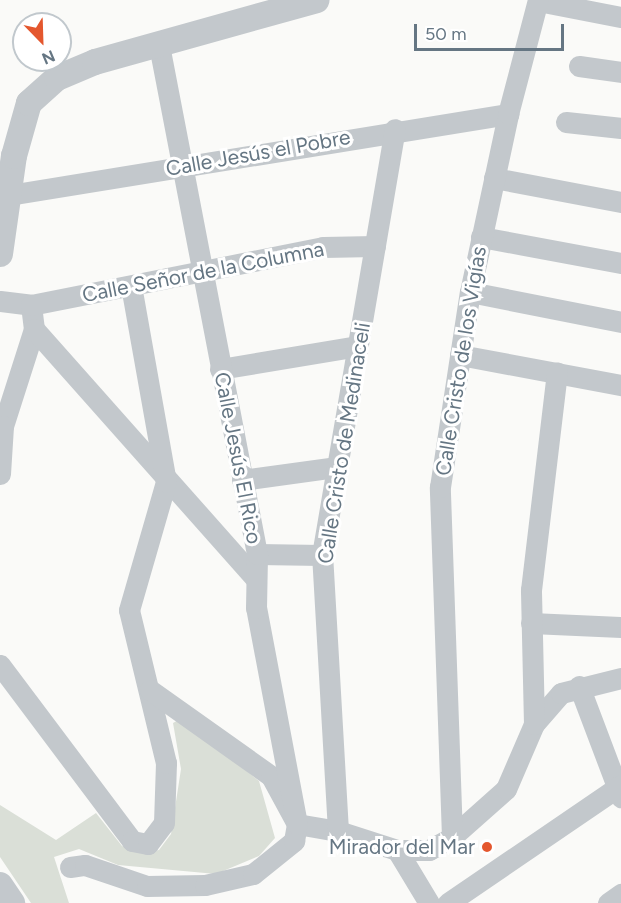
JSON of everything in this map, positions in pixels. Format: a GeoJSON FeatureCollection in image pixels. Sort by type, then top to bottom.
{"type":"FeatureCollection","features":[{"type":"Feature","properties":{"kind":"street"},"geometry":{"type":"LineString","coordinates":[[0,254],[9,195],[29,103],[57,78],[159,45],[317,0]]}},
{"type":"Feature","properties":{"kind":"street"},"geometry":{"type":"LineString","coordinates":[[538,0],[621,17]]}},
{"type":"Feature","properties":{"kind":"street","name":"Calle Cristo de los Vigías"},"geometry":{"type":"LineString","coordinates":[[452,837],[440,487],[470,292],[508,114],[538,0]]}},
{"type":"Feature","properties":{"kind":"street","name":"Calle Jesús El Rico"},"geometry":{"type":"LineString","coordinates":[[159,45],[257,555],[255,608],[297,824]]}},
{"type":"Feature","properties":{"kind":"street"},"geometry":{"type":"LineString","coordinates":[[579,66],[621,72]]}},
{"type":"Feature","properties":{"kind":"street","name":"Calle Jesús el Pobre"},"geometry":{"type":"LineString","coordinates":[[9,195],[395,129],[508,114]]}},
{"type":"Feature","properties":{"kind":"street"},"geometry":{"type":"LineString","coordinates":[[566,122],[621,129]]}},
{"type":"Feature","properties":{"kind":"street","name":"Calle Cristo de Medinaceli"},"geometry":{"type":"LineString","coordinates":[[338,831],[322,555],[395,129]]}},
{"type":"Feature","properties":{"kind":"street"},"geometry":{"type":"LineString","coordinates":[[494,178],[621,202]]}},
{"type":"Feature","properties":{"kind":"street"},"geometry":{"type":"LineString","coordinates":[[482,237],[621,263]]}},
{"type":"Feature","properties":{"kind":"street","name":"Calle Señor de la Columna"},"geometry":{"type":"LineString","coordinates":[[0,301],[32,305],[201,270],[323,248],[375,246]]}},
{"type":"Feature","properties":{"kind":"street"},"geometry":{"type":"LineString","coordinates":[[0,664],[132,841],[148,844],[164,824],[166,763],[129,610],[166,482],[131,286]]}},
{"type":"Feature","properties":{"kind":"street"},"geometry":{"type":"LineString","coordinates":[[470,292],[621,322]]}},
{"type":"Feature","properties":{"kind":"street"},"geometry":{"type":"LineString","coordinates":[[0,474],[3,426],[34,330],[32,305]]}},
{"type":"Feature","properties":{"kind":"street"},"geometry":{"type":"LineString","coordinates":[[34,330],[166,482],[255,578]]}},
{"type":"Feature","properties":{"kind":"street"},"geometry":{"type":"LineString","coordinates":[[220,369],[357,346]]}},
{"type":"Feature","properties":{"kind":"street"},"geometry":{"type":"LineString","coordinates":[[460,356],[621,385]]}},
{"type":"Feature","properties":{"kind":"street"},"geometry":{"type":"LineString","coordinates":[[534,723],[531,623],[557,374]]}},
{"type":"Feature","properties":{"kind":"street"},"geometry":{"type":"LineString","coordinates":[[242,480],[337,467]]}},
{"type":"Feature","properties":{"kind":"street"},"geometry":{"type":"LineString","coordinates":[[257,555],[322,555]]}},
{"type":"Feature","properties":{"kind":"street"},"geometry":{"type":"LineString","coordinates":[[531,623],[621,627]]}},
{"type":"Feature","properties":{"kind":"street"},"geometry":{"type":"LineString","coordinates":[[297,824],[338,831],[397,850],[429,850],[452,837],[506,789],[534,723],[561,693],[579,686],[621,678]]}},
{"type":"Feature","properties":{"kind":"street"},"geometry":{"type":"LineString","coordinates":[[448,903],[620,790],[579,686]]}},
{"type":"Feature","properties":{"kind":"street"},"geometry":{"type":"LineString","coordinates":[[70,867],[85,865],[147,886],[205,885],[253,874],[294,841],[297,824],[271,776],[150,690]]}},
{"type":"Feature","properties":{"kind":"street"},"geometry":{"type":"LineString","coordinates":[[397,850],[429,903]]}},
{"type":"Feature","properties":{"kind":"street"},"geometry":{"type":"LineString","coordinates":[[0,885],[12,903]]}},
{"type":"Feature","properties":{"kind":"street"},"geometry":{"type":"LineString","coordinates":[[608,903],[621,894]]}},
{"type":"Feature","properties":{"kind":"shaded area"},"geometry":{"type":"Polygon","coordinates":[[[182,718],[259,781],[275,838],[259,856],[216,874],[118,865],[79,849],[54,857],[69,903],[31,903],[0,857],[0,805],[56,840],[96,813],[122,846],[141,853],[159,850],[171,834],[181,769],[173,723],[182,718]]]}},
{"type":"Feature","properties":{"kind":"place","name":"Mirador del Mar"},"geometry":{"type":"Point","coordinates":[487,847]}}]}
